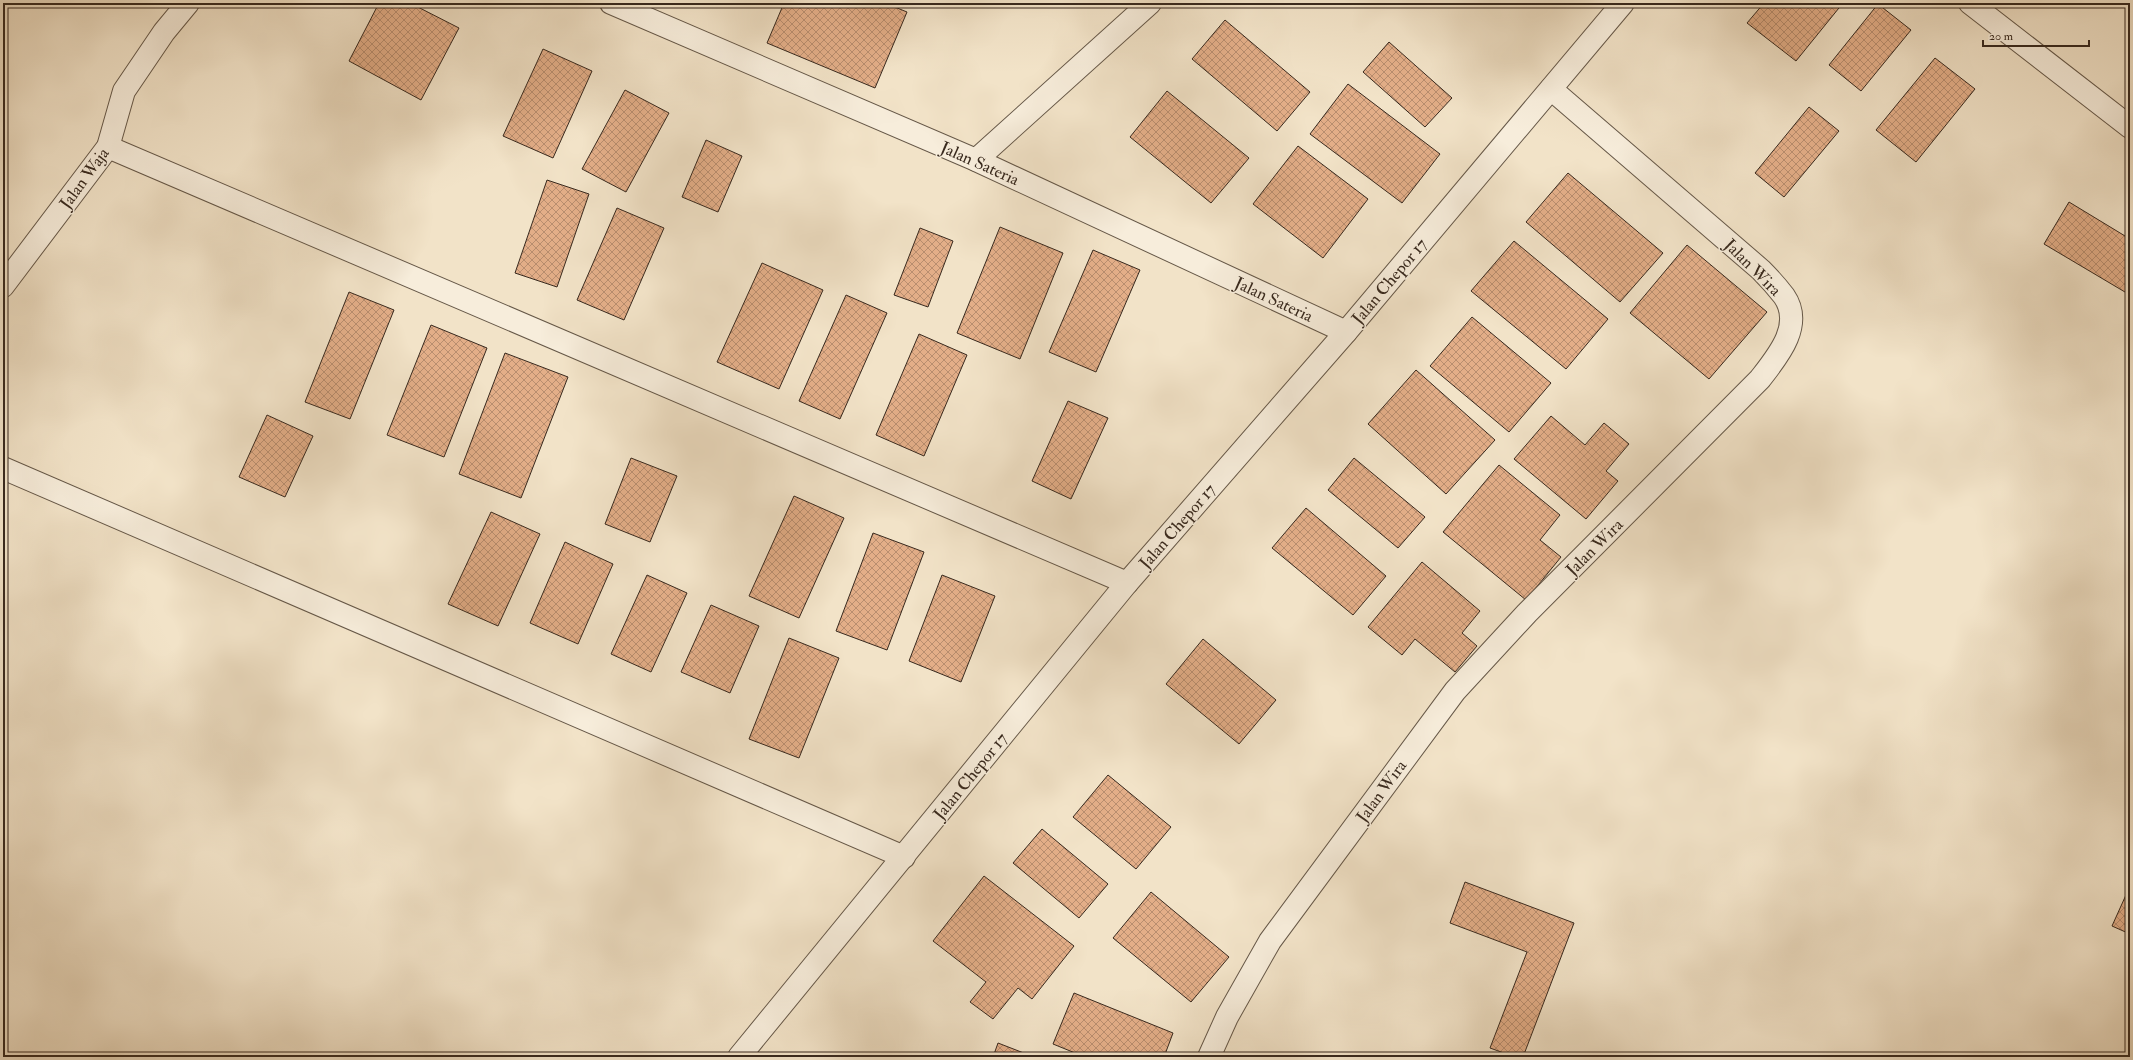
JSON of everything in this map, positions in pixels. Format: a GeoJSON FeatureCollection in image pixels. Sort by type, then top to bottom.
{"type":"FeatureCollection","features":[{"type":"Feature","properties":{"kind":"street","name":"Jalan Waja"},"geometry":{"type":"LineString","coordinates":[[3,286],[108,147],[124,91],[164,32],[188,3]]}},
{"type":"Feature","properties":{"kind":"street","name":"Jalan Sateria"},"geometry":{"type":"LineString","coordinates":[[611,3],[976,160],[1346,332]]}},
{"type":"Feature","properties":{"kind":"street"},"geometry":{"type":"LineString","coordinates":[[976,160],[1150,3]]}},
{"type":"Feature","properties":{"kind":"street","name":"Jalan Chepor 17"},"geometry":{"type":"LineString","coordinates":[[739,1057],[1127,583],[1346,332],[1623,3]]}},
{"type":"Feature","properties":{"kind":"street"},"geometry":{"type":"LineString","coordinates":[[1970,3],[2130,127]]}},
{"type":"Feature","properties":{"kind":"street","name":"Jalan Wira"},"geometry":{"type":"LineString","coordinates":[[1209,1057],[1227,1017],[1270,941],[1455,691],[1527,614],[1760,379],[1780,354],[1787,341],[1791,327],[1790,312],[1785,297],[1761,270],[1551,89]]}},
{"type":"Feature","properties":{"kind":"street"},"geometry":{"type":"LineString","coordinates":[[108,147],[1127,583]]}},
{"type":"Feature","properties":{"kind":"street"},"geometry":{"type":"LineString","coordinates":[[3,468],[904,857]]}},
{"type":"Feature","properties":{"kind":"building"},"geometry":{"type":"Polygon","coordinates":[[[379,3],[410,3],[459,28],[421,100],[349,61],[379,3]]]}},
{"type":"Feature","properties":{"kind":"building"},"geometry":{"type":"Polygon","coordinates":[[[784,3],[885,3],[907,12],[875,88],[767,43],[784,3]]]}},
{"type":"Feature","properties":{"kind":"building"},"geometry":{"type":"Polygon","coordinates":[[[1764,3],[1843,3],[1796,61],[1747,23],[1764,3]]]}},
{"type":"Feature","properties":{"kind":"building"},"geometry":{"type":"Polygon","coordinates":[[[1878,4],[1911,30],[1861,91],[1829,65],[1878,4]]]}},
{"type":"Feature","properties":{"kind":"building"},"geometry":{"type":"Polygon","coordinates":[[[1225,20],[1310,92],[1277,131],[1192,59],[1225,20]]]}},
{"type":"Feature","properties":{"kind":"building"},"geometry":{"type":"Polygon","coordinates":[[[1389,42],[1452,98],[1425,127],[1363,72],[1389,42]]]}},
{"type":"Feature","properties":{"kind":"building"},"geometry":{"type":"Polygon","coordinates":[[[543,49],[592,71],[553,158],[503,136],[543,49]]]}},
{"type":"Feature","properties":{"kind":"building"},"geometry":{"type":"Polygon","coordinates":[[[1935,58],[1975,89],[1916,162],[1876,130],[1935,58]]]}},
{"type":"Feature","properties":{"kind":"building"},"geometry":{"type":"Polygon","coordinates":[[[1348,84],[1440,154],[1402,203],[1310,134],[1348,84]]]}},
{"type":"Feature","properties":{"kind":"building"},"geometry":{"type":"Polygon","coordinates":[[[625,90],[669,113],[626,192],[582,169],[625,90]]]}},
{"type":"Feature","properties":{"kind":"building"},"geometry":{"type":"Polygon","coordinates":[[[1167,91],[1249,158],[1211,203],[1130,137],[1167,91]]]}},
{"type":"Feature","properties":{"kind":"building"},"geometry":{"type":"Polygon","coordinates":[[[1809,107],[1839,131],[1784,197],[1755,173],[1809,107]]]}},
{"type":"Feature","properties":{"kind":"building"},"geometry":{"type":"Polygon","coordinates":[[[706,140],[742,156],[718,212],[682,197],[706,140]]]}},
{"type":"Feature","properties":{"kind":"building"},"geometry":{"type":"Polygon","coordinates":[[[1298,146],[1368,199],[1323,258],[1253,204],[1298,146]]]}},
{"type":"Feature","properties":{"kind":"building"},"geometry":{"type":"Polygon","coordinates":[[[1568,173],[1663,253],[1620,302],[1526,222],[1568,173]]]}},
{"type":"Feature","properties":{"kind":"building"},"geometry":{"type":"Polygon","coordinates":[[[547,180],[589,194],[557,287],[515,273],[547,180]]]}},
{"type":"Feature","properties":{"kind":"building"},"geometry":{"type":"Polygon","coordinates":[[[2069,202],[2130,239],[2130,295],[2044,244],[2069,202]]]}},
{"type":"Feature","properties":{"kind":"building"},"geometry":{"type":"Polygon","coordinates":[[[617,208],[664,228],[624,320],[577,300],[617,208]]]}},
{"type":"Feature","properties":{"kind":"building"},"geometry":{"type":"Polygon","coordinates":[[[1000,227],[1063,253],[1020,359],[957,333],[1000,227]]]}},
{"type":"Feature","properties":{"kind":"building"},"geometry":{"type":"Polygon","coordinates":[[[920,228],[953,241],[928,307],[894,295],[920,228]]]}},
{"type":"Feature","properties":{"kind":"building"},"geometry":{"type":"Polygon","coordinates":[[[1514,241],[1608,319],[1566,369],[1471,291],[1514,241]]]}},
{"type":"Feature","properties":{"kind":"building"},"geometry":{"type":"Polygon","coordinates":[[[1687,245],[1767,312],[1709,379],[1630,313],[1687,245]]]}},
{"type":"Feature","properties":{"kind":"building"},"geometry":{"type":"Polygon","coordinates":[[[1093,250],[1140,270],[1096,372],[1049,352],[1093,250]]]}},
{"type":"Feature","properties":{"kind":"building"},"geometry":{"type":"Polygon","coordinates":[[[762,263],[823,290],[779,389],[717,362],[762,263]]]}},
{"type":"Feature","properties":{"kind":"building"},"geometry":{"type":"Polygon","coordinates":[[[349,292],[394,310],[350,419],[305,402],[349,292]]]}},
{"type":"Feature","properties":{"kind":"building"},"geometry":{"type":"Polygon","coordinates":[[[846,295],[887,313],[840,419],[799,401],[846,295]]]}},
{"type":"Feature","properties":{"kind":"building"},"geometry":{"type":"Polygon","coordinates":[[[1472,317],[1551,383],[1509,432],[1430,366],[1472,317]]]}},
{"type":"Feature","properties":{"kind":"building"},"geometry":{"type":"Polygon","coordinates":[[[431,325],[487,348],[444,457],[387,435],[431,325]]]}},
{"type":"Feature","properties":{"kind":"building"},"geometry":{"type":"Polygon","coordinates":[[[919,334],[967,355],[924,456],[876,435],[919,334]]]}},
{"type":"Feature","properties":{"kind":"building"},"geometry":{"type":"Polygon","coordinates":[[[505,353],[568,377],[521,498],[459,474],[505,353]]]}},
{"type":"Feature","properties":{"kind":"building"},"geometry":{"type":"Polygon","coordinates":[[[1416,370],[1495,440],[1446,494],[1368,424],[1416,370]]]}},
{"type":"Feature","properties":{"kind":"building"},"geometry":{"type":"Polygon","coordinates":[[[1068,401],[1108,418],[1071,499],[1032,481],[1068,401]]]}},
{"type":"Feature","properties":{"kind":"building"},"geometry":{"type":"Polygon","coordinates":[[[267,415],[313,436],[285,497],[239,477],[267,415]]]}},
{"type":"Feature","properties":{"kind":"building"},"geometry":{"type":"Polygon","coordinates":[[[1551,416],[1585,445],[1604,423],[1629,444],[1606,471],[1618,481],[1586,519],[1514,459],[1551,416]]]}},
{"type":"Feature","properties":{"kind":"building"},"geometry":{"type":"Polygon","coordinates":[[[631,458],[677,476],[650,542],[605,524],[631,458]]]}},
{"type":"Feature","properties":{"kind":"building"},"geometry":{"type":"Polygon","coordinates":[[[1354,458],[1425,517],[1398,548],[1328,490],[1354,458]]]}},
{"type":"Feature","properties":{"kind":"building"},"geometry":{"type":"Polygon","coordinates":[[[1499,465],[1560,515],[1540,540],[1561,557],[1526,600],[1443,532],[1499,465]]]}},
{"type":"Feature","properties":{"kind":"building"},"geometry":{"type":"Polygon","coordinates":[[[794,496],[844,518],[799,618],[749,596],[794,496]]]}},
{"type":"Feature","properties":{"kind":"building"},"geometry":{"type":"Polygon","coordinates":[[[1306,508],[1386,576],[1353,615],[1272,548],[1306,508]]]}},
{"type":"Feature","properties":{"kind":"building"},"geometry":{"type":"Polygon","coordinates":[[[491,512],[540,534],[498,626],[448,604],[491,512]]]}},
{"type":"Feature","properties":{"kind":"building"},"geometry":{"type":"Polygon","coordinates":[[[873,533],[924,552],[887,650],[836,631],[873,533]]]}},
{"type":"Feature","properties":{"kind":"building"},"geometry":{"type":"Polygon","coordinates":[[[565,542],[613,564],[578,644],[530,623],[565,542]]]}},
{"type":"Feature","properties":{"kind":"building"},"geometry":{"type":"Polygon","coordinates":[[[1422,562],[1480,611],[1462,633],[1477,646],[1455,672],[1415,639],[1402,655],[1368,627],[1422,562]]]}},
{"type":"Feature","properties":{"kind":"building"},"geometry":{"type":"Polygon","coordinates":[[[647,575],[687,593],[651,672],[611,654],[647,575]]]}},
{"type":"Feature","properties":{"kind":"building"},"geometry":{"type":"Polygon","coordinates":[[[942,575],[995,596],[961,682],[909,661],[942,575]]]}},
{"type":"Feature","properties":{"kind":"building"},"geometry":{"type":"Polygon","coordinates":[[[711,605],[759,626],[730,693],[681,672],[711,605]]]}},
{"type":"Feature","properties":{"kind":"building"},"geometry":{"type":"Polygon","coordinates":[[[789,638],[839,658],[799,758],[749,739],[789,638]]]}},
{"type":"Feature","properties":{"kind":"building"},"geometry":{"type":"Polygon","coordinates":[[[1203,639],[1276,700],[1239,744],[1166,684],[1203,639]]]}},
{"type":"Feature","properties":{"kind":"building"},"geometry":{"type":"Polygon","coordinates":[[[1108,775],[1171,827],[1136,869],[1073,817],[1108,775]]]}},
{"type":"Feature","properties":{"kind":"building"},"geometry":{"type":"Polygon","coordinates":[[[1042,829],[1108,884],[1079,918],[1013,863],[1042,829]]]}},
{"type":"Feature","properties":{"kind":"building"},"geometry":{"type":"Polygon","coordinates":[[[984,876],[1074,946],[1032,999],[1018,988],[993,1019],[970,1002],[986,982],[933,941],[984,876]]]}},
{"type":"Feature","properties":{"kind":"building"},"geometry":{"type":"Polygon","coordinates":[[[1465,882],[1574,923],[1523,1057],[1515,1057],[1490,1048],[1527,952],[1450,923],[1465,882]]]}},
{"type":"Feature","properties":{"kind":"building"},"geometry":{"type":"Polygon","coordinates":[[[2130,886],[2130,934],[2112,926],[2130,886]]]}},
{"type":"Feature","properties":{"kind":"building"},"geometry":{"type":"Polygon","coordinates":[[[1151,892],[1229,957],[1191,1002],[1113,938],[1151,892]]]}},
{"type":"Feature","properties":{"kind":"building"},"geometry":{"type":"Polygon","coordinates":[[[1074,993],[1173,1033],[1164,1057],[1085,1057],[1053,1044],[1074,993]]]}},
{"type":"Feature","properties":{"kind":"building"},"geometry":{"type":"Polygon","coordinates":[[[998,1043],[1034,1057],[993,1057],[998,1043]]]}}]}
